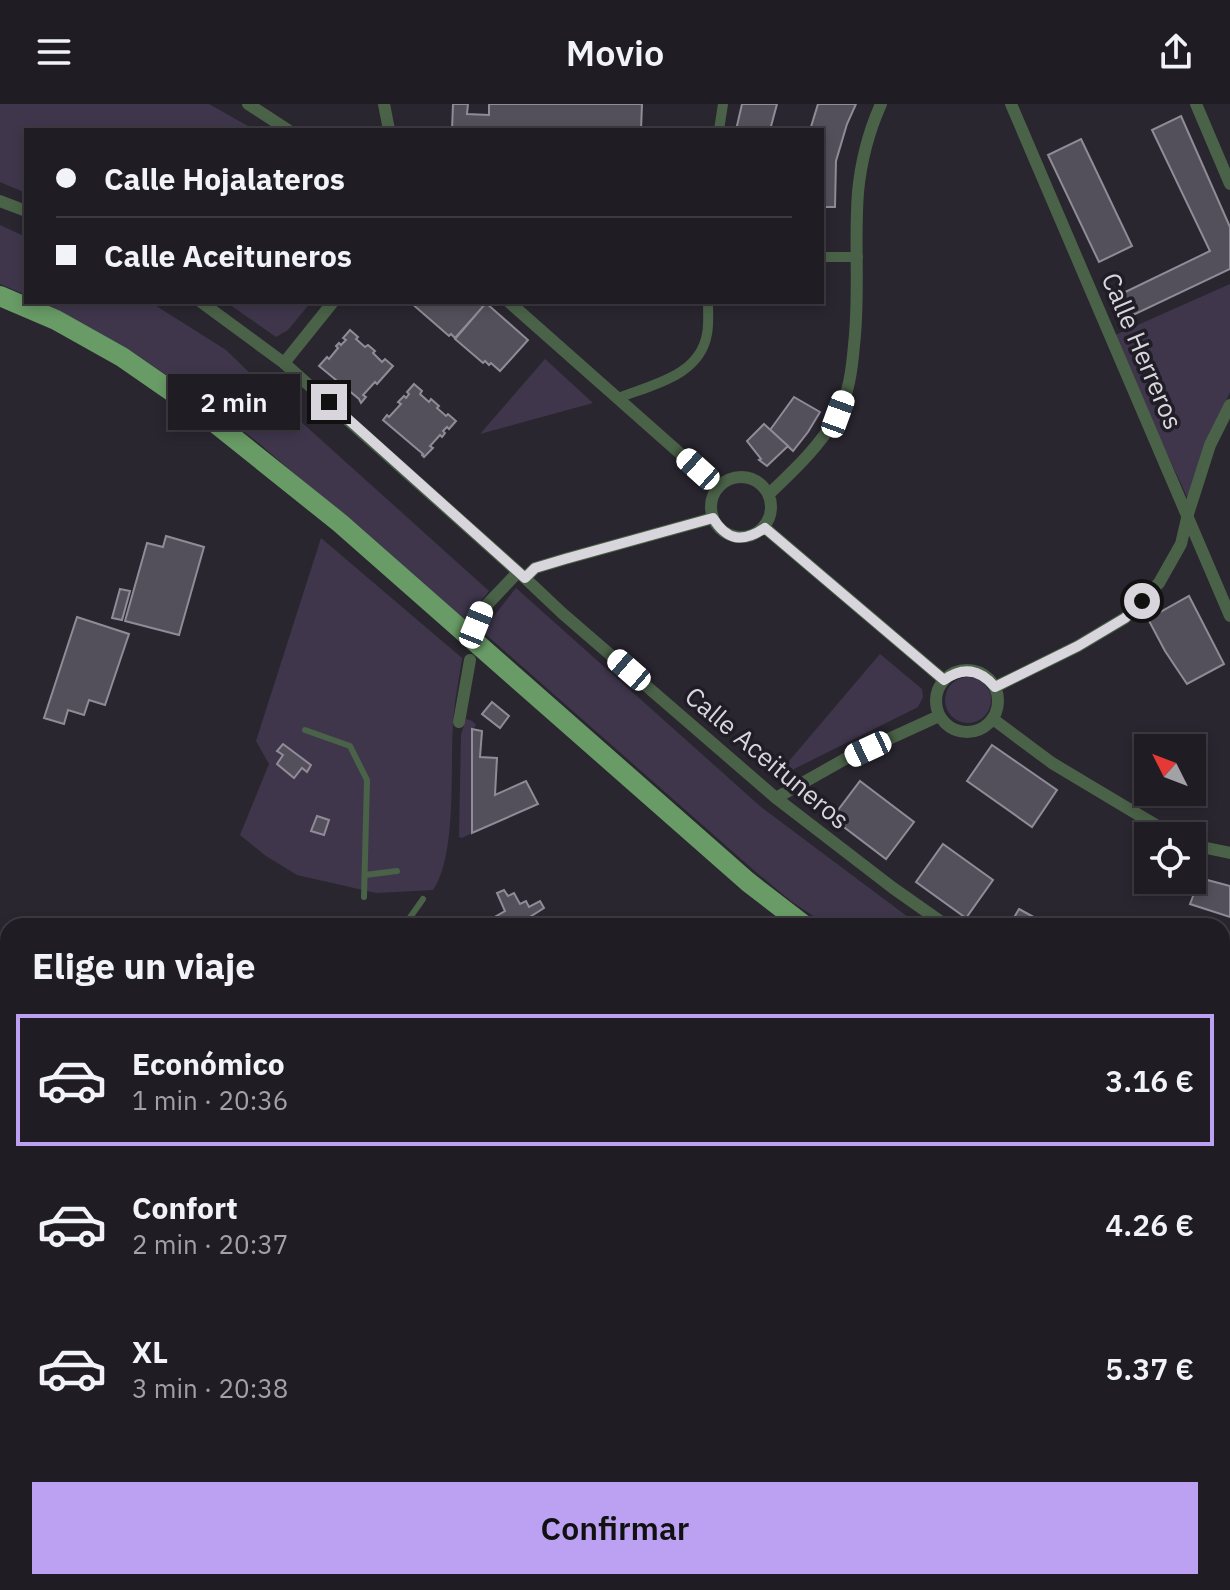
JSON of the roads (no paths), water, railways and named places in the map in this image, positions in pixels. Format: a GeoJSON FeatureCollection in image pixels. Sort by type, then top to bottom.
{"type":"FeatureCollection","features":[{"type":"Feature","properties":{"kind":"main road"},"geometry":{"type":"LineString","coordinates":[[0,296],[56,320],[122,357],[200,411],[340,523],[736,872],[795,918]]}},
{"type":"Feature","properties":{"kind":"street"},"geometry":{"type":"LineString","coordinates":[[248,104],[285,128]]}},
{"type":"Feature","properties":{"kind":"street"},"geometry":{"type":"LineString","coordinates":[[384,104],[389,128]]}},
{"type":"Feature","properties":{"kind":"street"},"geometry":{"type":"LineString","coordinates":[[719,128],[723,104]]}},
{"type":"Feature","properties":{"kind":"street"},"geometry":{"type":"LineString","coordinates":[[769,494],[809,456],[838,414],[851,376],[857,316],[858,195],[862,160],[881,104]]}},
{"type":"Feature","properties":{"kind":"street","name":"Calle Herreros"},"geometry":{"type":"LineString","coordinates":[[1011,104],[1230,616]]}},
{"type":"Feature","properties":{"kind":"street"},"geometry":{"type":"LineString","coordinates":[[1196,104],[1230,184]]}},
{"type":"Feature","properties":{"kind":"street"},"geometry":{"type":"LineString","coordinates":[[0,201],[24,210]]}},
{"type":"Feature","properties":{"kind":"street"},"geometry":{"type":"LineString","coordinates":[[824,257],[858,257]]}},
{"type":"Feature","properties":{"kind":"street","name":"Calle Aceituneros"},"geometry":{"type":"LineString","coordinates":[[204,304],[284,363],[562,613],[776,798],[936,918]]}},
{"type":"Feature","properties":{"kind":"street"},"geometry":{"type":"LineString","coordinates":[[284,363],[331,304]]}},
{"type":"Feature","properties":{"kind":"street"},"geometry":{"type":"LineString","coordinates":[[511,304],[718,487]]}},
{"type":"Feature","properties":{"kind":"street"},"geometry":{"type":"LineString","coordinates":[[618,398],[682,374],[697,357],[707,337],[708,304]]}},
{"type":"Feature","properties":{"kind":"street"},"geometry":{"type":"LineString","coordinates":[[995,687],[1078,646],[1125,618],[1159,583],[1181,544],[1210,445],[1230,405]]}},
{"type":"Feature","properties":{"kind":"street"},"geometry":{"type":"LineString","coordinates":[[751,478],[762,484],[769,494],[772,505],[765,528],[742,538],[730,536],[719,529],[711,508],[713,497],[718,487],[728,480],[751,478]]}},
{"type":"Feature","properties":{"kind":"street"},"geometry":{"type":"LineString","coordinates":[[476,625],[482,610],[522,575],[535,568],[713,518]]}},
{"type":"Feature","properties":{"kind":"street"},"geometry":{"type":"LineString","coordinates":[[765,528],[944,680]]}},
{"type":"Feature","properties":{"kind":"street"},"geometry":{"type":"LineString","coordinates":[[459,722],[470,660]]}},
{"type":"Feature","properties":{"kind":"street"},"geometry":{"type":"LineString","coordinates":[[966,670],[977,672],[995,687],[997,709],[984,728],[959,732],[947,726],[939,716],[936,703],[938,691],[944,680],[954,673],[966,670]]}},
{"type":"Feature","properties":{"kind":"street"},"geometry":{"type":"LineString","coordinates":[[776,798],[845,759],[939,716]]}},
{"type":"Feature","properties":{"kind":"street"},"geometry":{"type":"LineString","coordinates":[[993,719],[1052,763],[1151,822]]}},
{"type":"Feature","properties":{"kind":"street"},"geometry":{"type":"LineString","coordinates":[[1206,848],[1230,853]]}},
{"type":"Feature","properties":{"kind":"lane"},"geometry":{"type":"LineString","coordinates":[[305,730],[350,746],[367,780],[364,897]]}},
{"type":"Feature","properties":{"kind":"lane"},"geometry":{"type":"LineString","coordinates":[[365,875],[397,871]]}},
{"type":"Feature","properties":{"kind":"lane"},"geometry":{"type":"LineString","coordinates":[[410,918],[423,899]]}}]}
